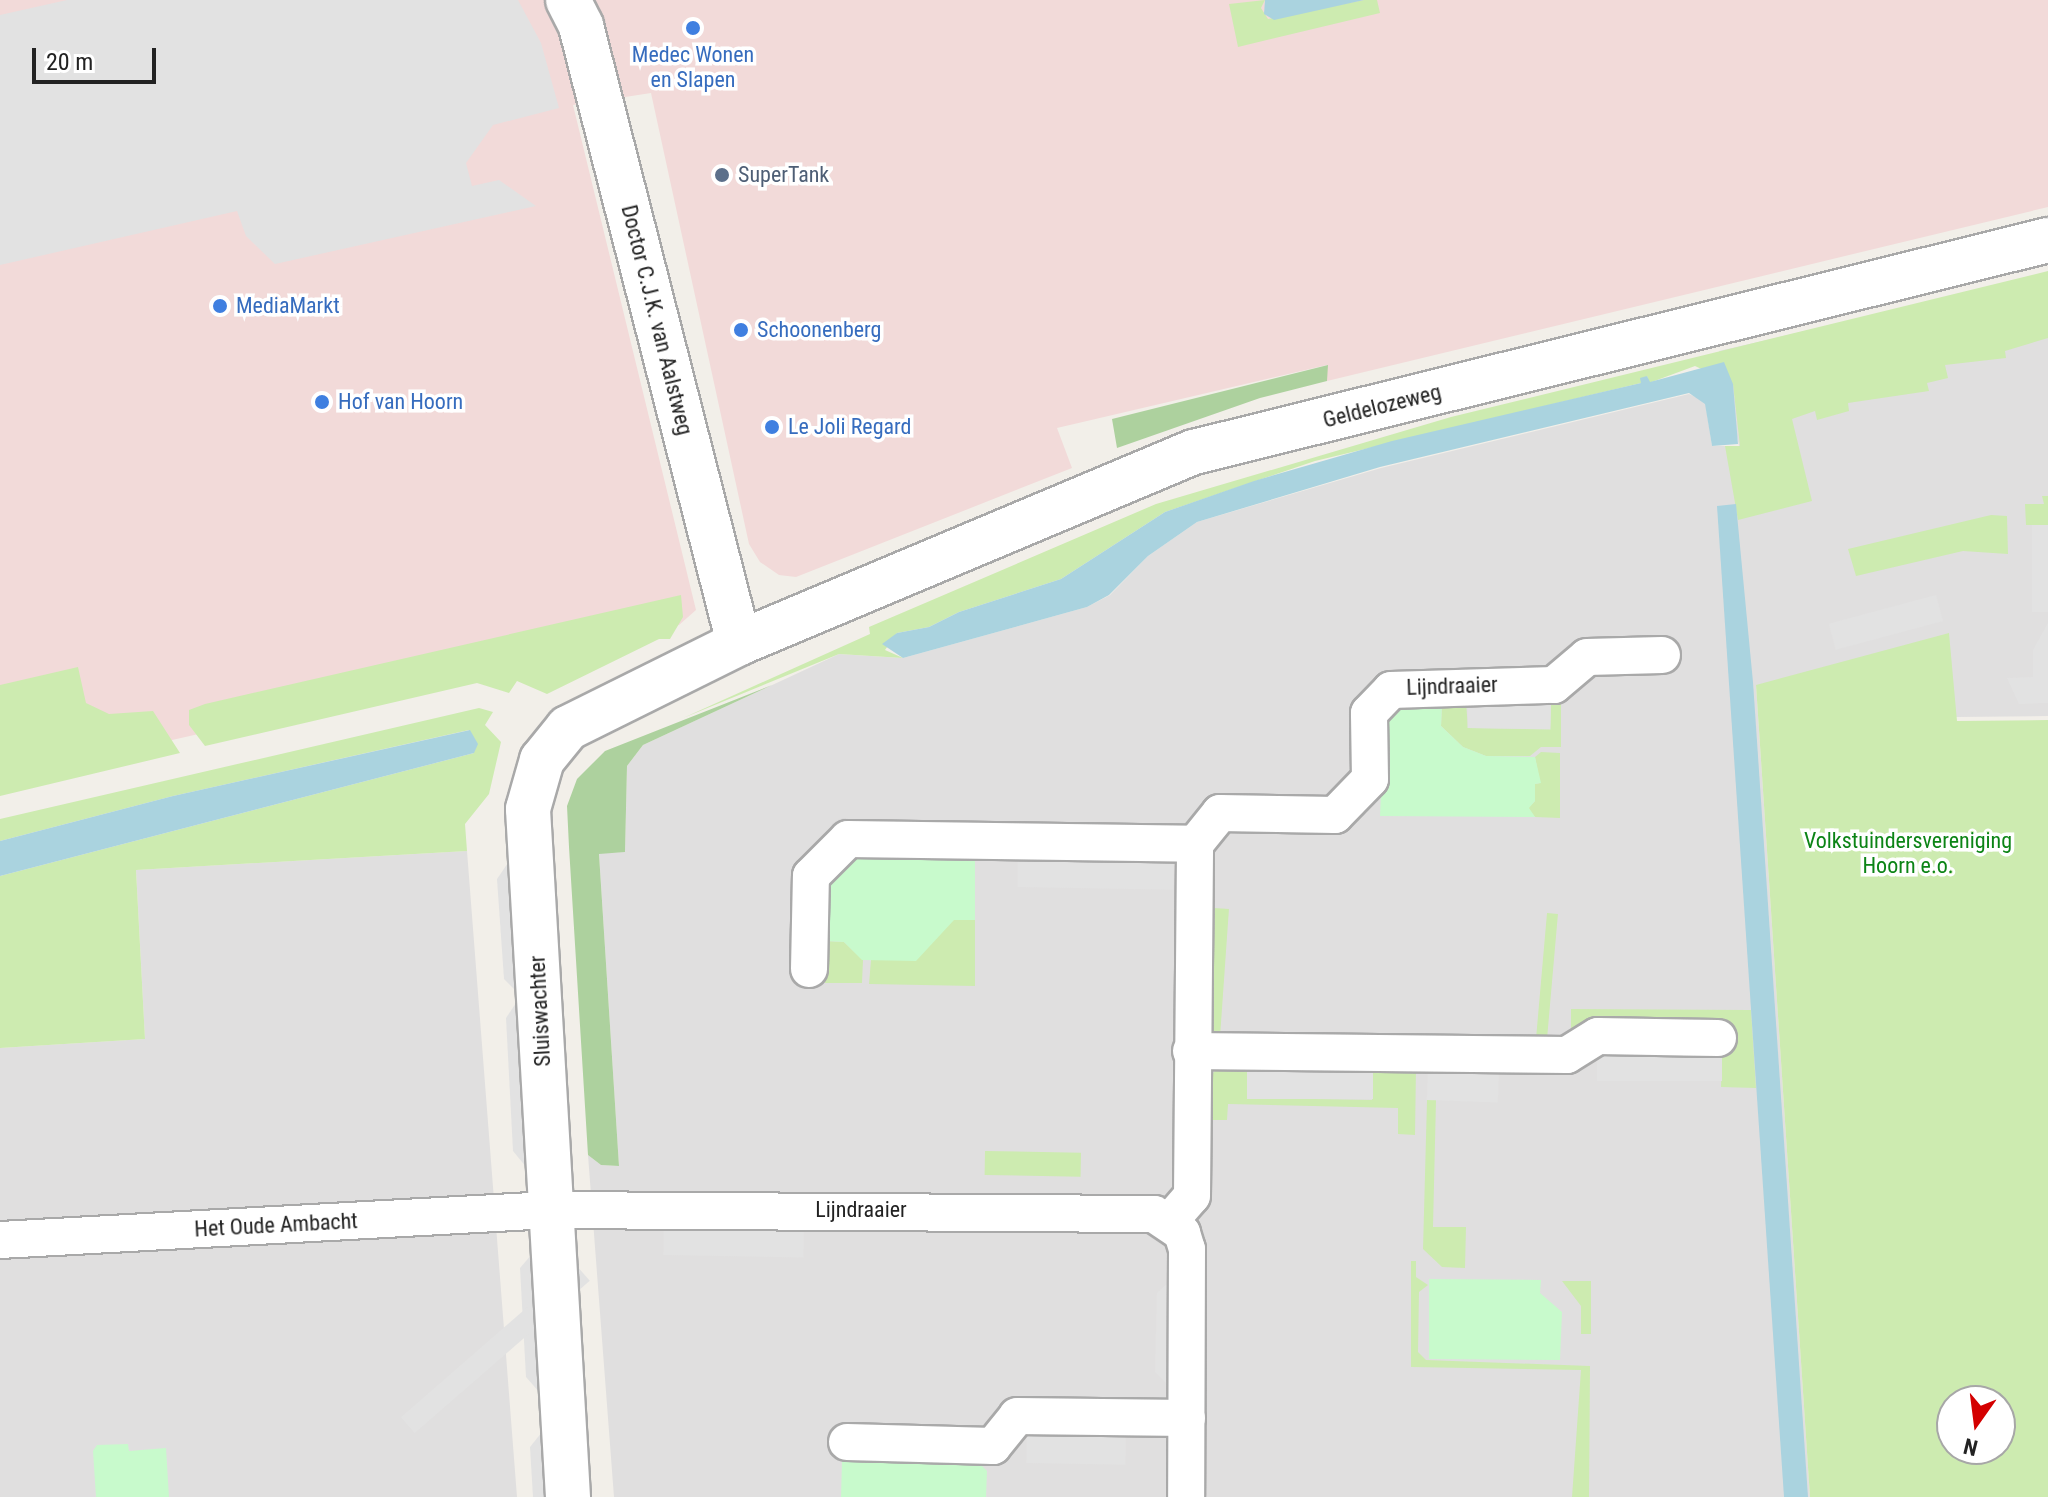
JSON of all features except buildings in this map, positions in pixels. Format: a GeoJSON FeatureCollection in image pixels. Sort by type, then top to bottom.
{"type":"FeatureCollection","features":[{"type":"Feature","properties":{"kind":"street","name":"Doctor C.J.K. van Aalstweg"},"geometry":{"type":"LineString","coordinates":[[568,0],[581,26],[739,643]]}},
{"type":"Feature","properties":{"kind":"street","name":"Geldelozeweg"},"geometry":{"type":"LineString","coordinates":[[739,643],[1194,452],[2048,240]]}},
{"type":"Feature","properties":{"kind":"street","name":"Sluiswachter"},"geometry":{"type":"LineString","coordinates":[[568,1497],[528,809],[542,760],[568,728],[739,643]]}},
{"type":"Feature","properties":{"kind":"street","name":"Lijndraaier"},"geometry":{"type":"LineString","coordinates":[[1195,844],[1220,813],[1335,815],[1370,779],[1369,713],[1391,690],[1554,685],[1587,657],[1662,655]]}},
{"type":"Feature","properties":{"kind":"street"},"geometry":{"type":"LineString","coordinates":[[809,969],[811,876],[848,839],[1195,844],[1192,1196],[1170,1221],[1187,1249],[1186,1497]]}},
{"type":"Feature","properties":{"kind":"street"},"geometry":{"type":"LineString","coordinates":[[1191,1051],[1567,1055],[1598,1036],[1718,1038]]}},
{"type":"Feature","properties":{"kind":"street","name":"Lijndraaier"},"geometry":{"type":"LineString","coordinates":[[551,1210],[1140,1211],[1170,1221]]}},
{"type":"Feature","properties":{"kind":"street","name":"Het Oude Ambacht"},"geometry":{"type":"LineString","coordinates":[[0,1240],[551,1210]]}},
{"type":"Feature","properties":{"kind":"street"},"geometry":{"type":"LineString","coordinates":[[847,1442],[993,1446],[1017,1416],[1187,1418]]}},
{"type":"Feature","properties":{"kind":"shaded area"},"geometry":{"type":"Polygon","coordinates":[[[0,0],[2048,0],[2048,207],[1327,381],[1327,365],[1057,428],[1072,468],[796,577],[779,575],[760,562],[749,544],[651,93],[573,105],[696,610],[679,625],[0,779],[0,0]]]}},
{"type":"Feature","properties":{"kind":"shaded area"},"geometry":{"type":"Polygon","coordinates":[[[67,0],[518,0],[541,43],[559,108],[493,125],[466,163],[472,186],[499,180],[536,206],[275,264],[246,236],[237,211],[0,265],[0,15],[67,0]]]}},
{"type":"Feature","properties":{"kind":"shaded area"},"geometry":{"type":"Polygon","coordinates":[[[2048,275],[2048,716],[1957,717],[1756,685],[1810,1497],[614,1497],[588,1155],[601,1165],[619,1166],[599,853],[625,852],[627,766],[643,745],[839,654],[903,658],[1087,607],[1110,595],[1148,556],[1197,522],[1381,468],[1689,394],[1705,401],[1712,446],[1739,446],[1719,351],[2048,275]]]}},
{"type":"Feature","properties":{"kind":"shaded area"},"geometry":{"type":"Polygon","coordinates":[[[2032,525],[2048,525],[2048,612],[2032,612],[2032,525]]]}},
{"type":"Feature","properties":{"kind":"shaded area"},"geometry":{"type":"Polygon","coordinates":[[[1936,595],[1943,621],[1836,650],[1829,624],[1936,595]]]}},
{"type":"Feature","properties":{"kind":"shaded area"},"geometry":{"type":"Polygon","coordinates":[[[2048,623],[2048,703],[2019,704],[2007,678],[2033,677],[2033,650],[2048,623]]]}},
{"type":"Feature","properties":{"kind":"shaded area"},"geometry":{"type":"Polygon","coordinates":[[[1468,700],[1551,701],[1550,729],[1468,728],[1468,700]]]}},
{"type":"Feature","properties":{"kind":"shaded area"},"geometry":{"type":"Polygon","coordinates":[[[467,851],[517,1497],[0,1497],[0,1048],[145,1039],[136,870],[467,851]]]}},
{"type":"Feature","properties":{"kind":"shaded area"},"geometry":{"type":"Polygon","coordinates":[[[1018,858],[1174,861],[1173,890],[1017,887],[1018,858]]]}},
{"type":"Feature","properties":{"kind":"shaded area"},"geometry":{"type":"Polygon","coordinates":[[[510,860],[517,992],[504,979],[497,879],[510,860]]]}},
{"type":"Feature","properties":{"kind":"shaded area"},"geometry":{"type":"Polygon","coordinates":[[[518,1000],[527,1168],[513,1151],[506,1018],[518,1000]]]}},
{"type":"Feature","properties":{"kind":"shaded area"},"geometry":{"type":"Polygon","coordinates":[[[1597,1051],[1722,1051],[1722,1081],[1597,1081],[1597,1051]]]}},
{"type":"Feature","properties":{"kind":"shaded area"},"geometry":{"type":"Polygon","coordinates":[[[1247,1066],[1373,1066],[1373,1099],[1247,1099],[1247,1066]]]}},
{"type":"Feature","properties":{"kind":"shaded area"},"geometry":{"type":"Polygon","coordinates":[[[1428,1067],[1499,1069],[1498,1102],[1427,1100],[1428,1067]]]}},
{"type":"Feature","properties":{"kind":"shaded area"},"geometry":{"type":"Polygon","coordinates":[[[664,1221],[804,1223],[803,1257],[663,1255],[664,1221]]]}},
{"type":"Feature","properties":{"kind":"shaded area"},"geometry":{"type":"Polygon","coordinates":[[[532,1254],[540,1393],[526,1377],[520,1268],[532,1254]]]}},
{"type":"Feature","properties":{"kind":"shaded area"},"geometry":{"type":"Polygon","coordinates":[[[576,1265],[590,1281],[415,1433],[401,1417],[576,1265]]]}},
{"type":"Feature","properties":{"kind":"shaded area"},"geometry":{"type":"Polygon","coordinates":[[[1170,1281],[1168,1385],[1155,1372],[1157,1293],[1170,1281]]]}},
{"type":"Feature","properties":{"kind":"shaded area"},"geometry":{"type":"Polygon","coordinates":[[[1027,1429],[1126,1431],[1125,1465],[1026,1463],[1027,1429]]]}},
{"type":"Feature","properties":{"kind":"shaded area"},"geometry":{"type":"Polygon","coordinates":[[[542,1432],[546,1497],[533,1497],[530,1447],[542,1432]]]}},
{"type":"Feature","properties":{"kind":"green space"},"geometry":{"type":"Polygon","coordinates":[[[1265,0],[1261,8],[1268,19],[1364,0],[1377,0],[1380,13],[1238,47],[1229,4],[1265,0]]]}},
{"type":"Feature","properties":{"kind":"green space"},"geometry":{"type":"Polygon","coordinates":[[[2048,271],[2048,338],[2005,351],[2006,358],[1945,365],[1948,378],[1927,383],[1929,391],[1848,403],[1849,411],[1817,420],[1815,411],[1792,419],[1812,501],[1738,520],[1725,446],[1740,446],[1733,384],[1695,366],[1649,383],[1647,376],[1641,383],[1315,461],[1165,512],[1061,579],[959,612],[929,627],[897,633],[885,650],[903,658],[839,654],[683,718],[870,634],[869,627],[1156,504],[1451,417],[2048,271]]]}},
{"type":"Feature","properties":{"kind":"green space"},"geometry":{"type":"Polygon","coordinates":[[[1328,365],[1327,381],[1260,398],[1117,448],[1112,419],[1328,365]]]}},
{"type":"Feature","properties":{"kind":"green space"},"geometry":{"type":"Polygon","coordinates":[[[2042,496],[2048,496],[2048,525],[2026,525],[2025,504],[2044,504],[2042,496]]]}},
{"type":"Feature","properties":{"kind":"green space"},"geometry":{"type":"Polygon","coordinates":[[[1991,515],[2007,516],[2008,554],[1963,551],[1856,576],[1848,549],[1991,515]]]}},
{"type":"Feature","properties":{"kind":"green space"},"geometry":{"type":"Polygon","coordinates":[[[681,595],[683,617],[670,639],[659,639],[547,694],[517,681],[509,693],[477,683],[205,746],[189,725],[189,710],[205,704],[681,595]]]}},
{"type":"Feature","properties":{"kind":"green space","name":"Volkstuindersvereniging Hoorn e.o."},"geometry":{"type":"Polygon","coordinates":[[[1949,633],[1957,721],[2048,720],[2048,1497],[1810,1497],[1756,685],[1949,633]]]}},
{"type":"Feature","properties":{"kind":"green space"},"geometry":{"type":"Polygon","coordinates":[[[78,667],[86,703],[109,714],[153,711],[180,753],[0,796],[0,685],[78,667]]]}},
{"type":"Feature","properties":{"kind":"green space"},"geometry":{"type":"Polygon","coordinates":[[[772,685],[643,745],[627,766],[625,852],[599,854],[619,1166],[601,1165],[588,1155],[567,806],[577,779],[605,751],[772,685]]]}},
{"type":"Feature","properties":{"kind":"green space"},"geometry":{"type":"Polygon","coordinates":[[[1551,701],[1561,701],[1561,747],[1541,747],[1530,756],[1486,756],[1463,747],[1441,726],[1442,704],[1466,702],[1468,728],[1550,729],[1551,701]]]}},
{"type":"Feature","properties":{"kind":"green space"},"geometry":{"type":"Polygon","coordinates":[[[1442,704],[1441,726],[1463,747],[1486,756],[1535,757],[1541,783],[1535,784],[1535,801],[1529,808],[1535,817],[1380,816],[1384,722],[1396,707],[1442,704]]]}},
{"type":"Feature","properties":{"kind":"green space"},"geometry":{"type":"Polygon","coordinates":[[[479,708],[493,712],[485,725],[501,742],[489,794],[465,824],[467,851],[136,870],[145,1039],[0,1048],[0,876],[474,753],[469,730],[173,796],[0,841],[0,819],[479,708]]]}},
{"type":"Feature","properties":{"kind":"green space"},"geometry":{"type":"Polygon","coordinates":[[[1541,752],[1560,753],[1560,818],[1535,817],[1528,808],[1535,801],[1535,784],[1540,783],[1535,757],[1541,752]]]}},
{"type":"Feature","properties":{"kind":"green space"},"geometry":{"type":"Polygon","coordinates":[[[857,854],[975,858],[975,920],[954,920],[916,961],[862,960],[844,942],[826,941],[826,881],[857,854]]]}},
{"type":"Feature","properties":{"kind":"green space"},"geometry":{"type":"Polygon","coordinates":[[[1214,908],[1229,909],[1220,1032],[1205,1031],[1214,908]]]}},
{"type":"Feature","properties":{"kind":"green space"},"geometry":{"type":"Polygon","coordinates":[[[1547,913],[1558,914],[1547,1040],[1536,1040],[1547,913]]]}},
{"type":"Feature","properties":{"kind":"green space"},"geometry":{"type":"Polygon","coordinates":[[[954,919],[975,920],[975,986],[869,984],[871,960],[954,919]]]}},
{"type":"Feature","properties":{"kind":"green space"},"geometry":{"type":"Polygon","coordinates":[[[826,941],[844,942],[863,960],[862,983],[825,983],[826,941]]]}},
{"type":"Feature","properties":{"kind":"green space"},"geometry":{"type":"Polygon","coordinates":[[[1571,1009],[1751,1010],[1756,1088],[1721,1087],[1722,1052],[1730,1052],[1730,1021],[1584,1021],[1571,1032],[1571,1009]]]}},
{"type":"Feature","properties":{"kind":"green space"},"geometry":{"type":"Polygon","coordinates":[[[1221,1065],[1247,1066],[1247,1098],[1372,1100],[1373,1067],[1416,1068],[1415,1135],[1398,1134],[1398,1108],[1228,1104],[1227,1120],[1210,1120],[1210,1076],[1221,1065]]]}},
{"type":"Feature","properties":{"kind":"green space"},"geometry":{"type":"Polygon","coordinates":[[[1427,1100],[1436,1100],[1433,1227],[1466,1227],[1465,1268],[1442,1267],[1423,1249],[1427,1100]]]}},
{"type":"Feature","properties":{"kind":"green space"},"geometry":{"type":"Polygon","coordinates":[[[985,1151],[1081,1153],[1081,1177],[985,1175],[985,1151]]]}},
{"type":"Feature","properties":{"kind":"green space"},"geometry":{"type":"Polygon","coordinates":[[[1411,1261],[1416,1261],[1416,1277],[1428,1285],[1419,1292],[1418,1352],[1426,1360],[1590,1366],[1589,1497],[1572,1497],[1581,1370],[1411,1367],[1411,1261]]]}},
{"type":"Feature","properties":{"kind":"green space"},"geometry":{"type":"Polygon","coordinates":[[[1429,1279],[1541,1280],[1540,1293],[1562,1312],[1560,1360],[1429,1359],[1429,1279]]]}},
{"type":"Feature","properties":{"kind":"green space"},"geometry":{"type":"Polygon","coordinates":[[[1562,1281],[1591,1281],[1591,1334],[1581,1334],[1581,1306],[1562,1281]]]}},
{"type":"Feature","properties":{"kind":"green space"},"geometry":{"type":"Polygon","coordinates":[[[128,1444],[129,1451],[166,1448],[169,1497],[96,1497],[93,1451],[97,1445],[128,1444]]]}},
{"type":"Feature","properties":{"kind":"green space"},"geometry":{"type":"Polygon","coordinates":[[[842,1460],[976,1460],[987,1471],[986,1497],[841,1497],[842,1460]]]}},
{"type":"Feature","properties":{"kind":"water"},"geometry":{"type":"Polygon","coordinates":[[[1265,0],[1364,0],[1274,20],[1264,14],[1265,0]]]}},
{"type":"Feature","properties":{"kind":"water"},"geometry":{"type":"Polygon","coordinates":[[[1724,362],[1733,384],[1738,444],[1712,446],[1705,404],[1689,393],[1380,467],[1197,522],[1148,556],[1109,595],[1087,607],[903,658],[882,644],[897,633],[929,627],[959,612],[1061,579],[1165,512],[1254,481],[1392,441],[1641,383],[1640,378],[1647,376],[1650,382],[1724,362]]]}},
{"type":"Feature","properties":{"kind":"water"},"geometry":{"type":"Polygon","coordinates":[[[1736,504],[1753,682],[1808,1497],[1784,1497],[1717,506],[1736,504]]]}},
{"type":"Feature","properties":{"kind":"water"},"geometry":{"type":"Polygon","coordinates":[[[470,730],[478,744],[474,753],[0,876],[0,841],[173,796],[470,730]]]}},
{"type":"Feature","properties":{"kind":"place","name":"Medec Wonen en Slapen"},"geometry":{"type":"Point","coordinates":[693,28]}},
{"type":"Feature","properties":{"kind":"place","name":"SuperTank"},"geometry":{"type":"Point","coordinates":[722,175]}},
{"type":"Feature","properties":{"kind":"place","name":"MediaMarkt"},"geometry":{"type":"Point","coordinates":[220,306]}},
{"type":"Feature","properties":{"kind":"place","name":"Schoonenberg"},"geometry":{"type":"Point","coordinates":[741,330]}},
{"type":"Feature","properties":{"kind":"place","name":"Hof van Hoorn"},"geometry":{"type":"Point","coordinates":[322,402]}},
{"type":"Feature","properties":{"kind":"place","name":"Le Joli Regard"},"geometry":{"type":"Point","coordinates":[772,427]}}]}
